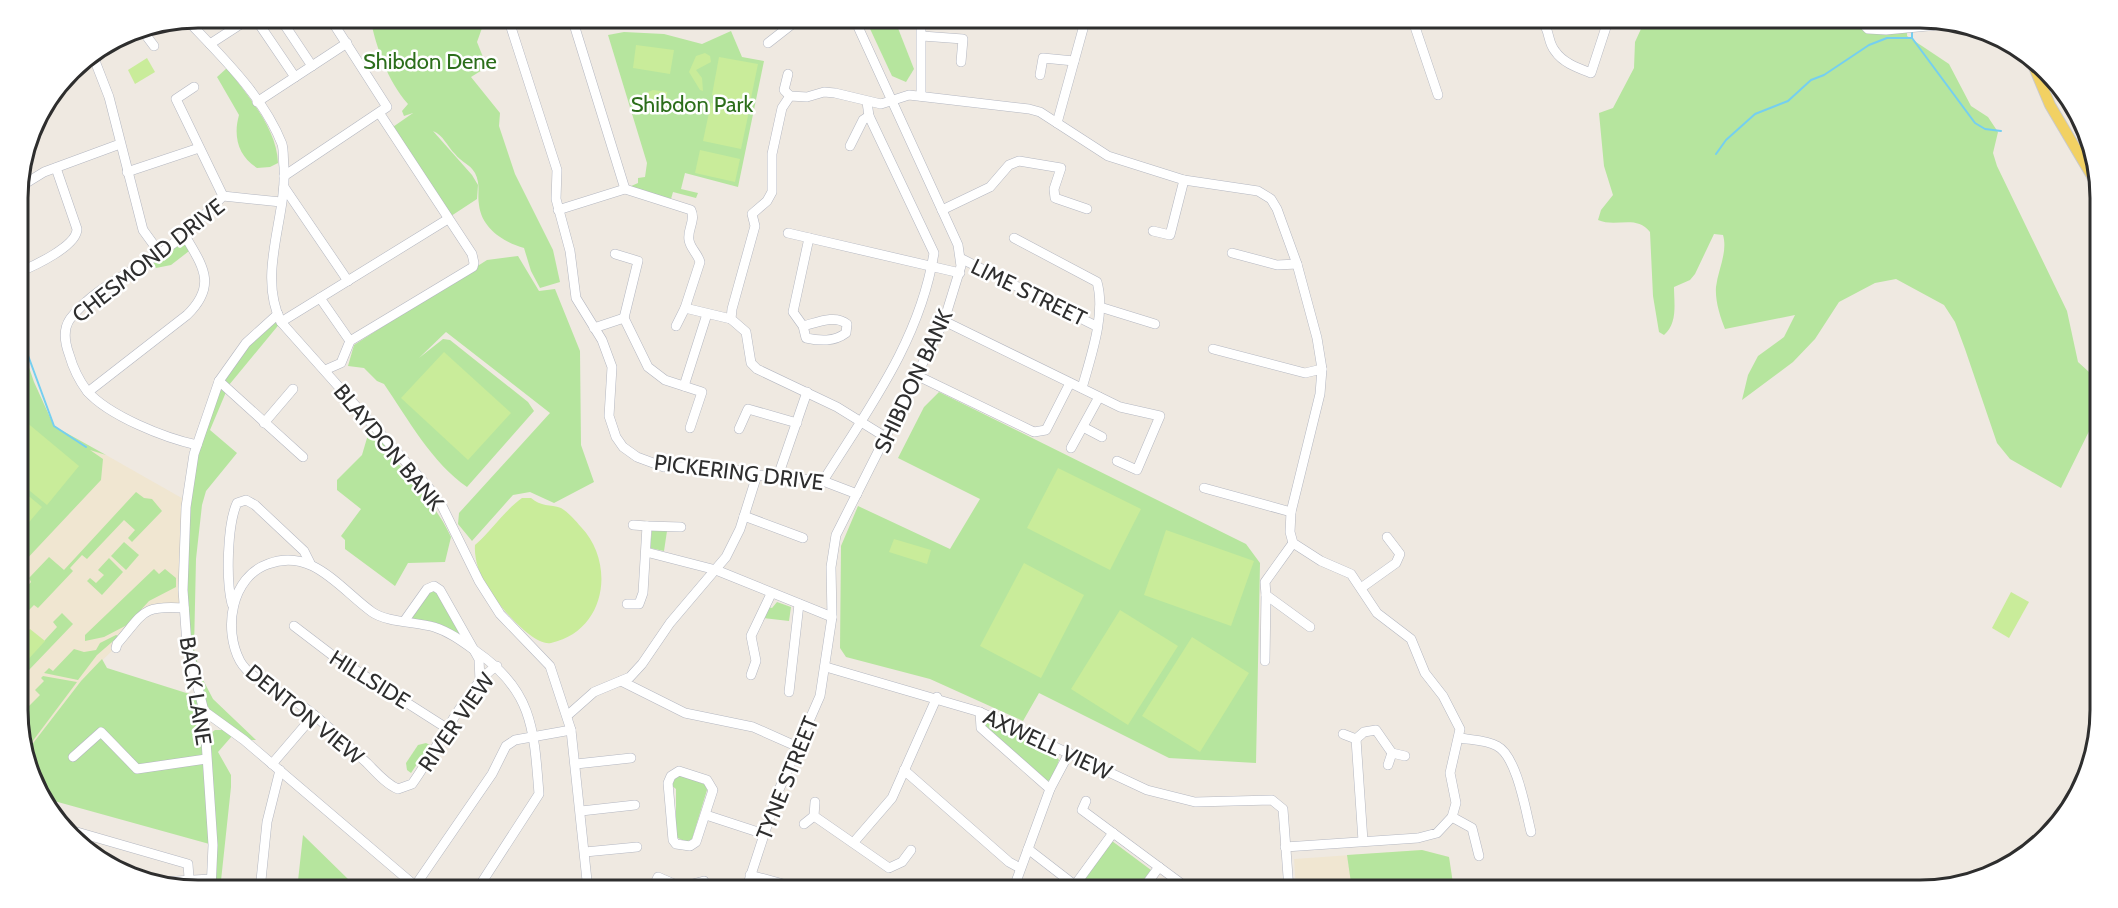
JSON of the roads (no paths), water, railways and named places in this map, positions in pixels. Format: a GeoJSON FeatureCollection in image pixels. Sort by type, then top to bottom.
{"type":"FeatureCollection","features":[{"type":"Feature","properties":{"kind":"main road"},"geometry":{"type":"LineString","coordinates":[[2038,76],[2050,105],[2086,168]]}},
{"type":"Feature","properties":{"kind":"street"},"geometry":{"type":"LineString","coordinates":[[195,29],[228,62],[257,102],[283,146],[284,187],[272,260],[274,296],[280,318]]}},
{"type":"Feature","properties":{"kind":"street"},"geometry":{"type":"LineString","coordinates":[[210,45],[234,29]]}},
{"type":"Feature","properties":{"kind":"street"},"geometry":{"type":"LineString","coordinates":[[262,29],[295,77]]}},
{"type":"Feature","properties":{"kind":"street"},"geometry":{"type":"LineString","coordinates":[[287,29],[312,66]]}},
{"type":"Feature","properties":{"kind":"street"},"geometry":{"type":"LineString","coordinates":[[325,370],[341,363],[350,341],[473,267],[474,263],[472,254],[448,219],[337,29]]}},
{"type":"Feature","properties":{"kind":"street","name":"PICKERING DRIVE"},"geometry":{"type":"LineString","coordinates":[[512,29],[557,170],[558,210],[570,251],[576,298],[594,328],[612,367],[609,416],[616,437],[623,447],[637,458],[664,467],[720,466],[757,475],[823,481],[857,494]]}},
{"type":"Feature","properties":{"kind":"street"},"geometry":{"type":"LineString","coordinates":[[575,29],[625,189]]}},
{"type":"Feature","properties":{"kind":"street"},"geometry":{"type":"LineString","coordinates":[[768,43],[788,29]]}},
{"type":"Feature","properties":{"kind":"street"},"geometry":{"type":"LineString","coordinates":[[859,29],[942,210],[962,260]]}},
{"type":"Feature","properties":{"kind":"street"},"geometry":{"type":"LineString","coordinates":[[921,96],[922,29]]}},
{"type":"Feature","properties":{"kind":"street"},"geometry":{"type":"LineString","coordinates":[[1057,123],[1083,29]]}},
{"type":"Feature","properties":{"kind":"street"},"geometry":{"type":"LineString","coordinates":[[1416,29],[1438,95]]}},
{"type":"Feature","properties":{"kind":"street"},"geometry":{"type":"LineString","coordinates":[[1548,29],[1553,50],[1569,64],[1591,73],[1605,29]]}},
{"type":"Feature","properties":{"kind":"street"},"geometry":{"type":"LineString","coordinates":[[1868,29],[1897,29]]}},
{"type":"Feature","properties":{"kind":"street"},"geometry":{"type":"LineString","coordinates":[[922,36],[963,39],[961,62]]}},
{"type":"Feature","properties":{"kind":"street"},"geometry":{"type":"LineString","coordinates":[[148,37],[154,46]]}},
{"type":"Feature","properties":{"kind":"street"},"geometry":{"type":"LineString","coordinates":[[257,102],[347,44]]}},
{"type":"Feature","properties":{"kind":"street"},"geometry":{"type":"LineString","coordinates":[[1041,75],[1042,58],[1074,61]]}},
{"type":"Feature","properties":{"kind":"street"},"geometry":{"type":"LineString","coordinates":[[96,64],[109,97],[143,230],[159,252]]}},
{"type":"Feature","properties":{"kind":"street"},"geometry":{"type":"LineString","coordinates":[[788,74],[784,90],[790,96],[807,97],[824,92],[867,102],[891,102],[909,95],[1029,109],[1057,123],[1108,156],[1184,180],[1258,191],[1271,199],[1297,264],[1317,338],[1322,369],[1320,394],[1292,512],[1290,532],[1293,543],[1321,561],[1351,574],[1377,613],[1411,639],[1425,673],[1443,696],[1458,722],[1460,738],[1450,773],[1456,803],[1452,817],[1437,833],[1428,836],[1285,847],[1287,879]]}},
{"type":"Feature","properties":{"kind":"street"},"geometry":{"type":"LineString","coordinates":[[194,87],[176,99],[223,196]]}},
{"type":"Feature","properties":{"kind":"street"},"geometry":{"type":"LineString","coordinates":[[731,319],[754,226],[752,214],[767,201],[772,192],[772,154],[782,108],[790,96]]}},
{"type":"Feature","properties":{"kind":"street"},"geometry":{"type":"LineString","coordinates":[[823,481],[890,376],[913,332],[934,253],[869,116],[867,102]]}},
{"type":"Feature","properties":{"kind":"street"},"geometry":{"type":"LineString","coordinates":[[284,176],[384,111]]}},
{"type":"Feature","properties":{"kind":"street"},"geometry":{"type":"LineString","coordinates":[[850,146],[863,120],[869,116]]}},
{"type":"Feature","properties":{"kind":"street"},"geometry":{"type":"LineString","coordinates":[[30,182],[56,168],[120,144]]}},
{"type":"Feature","properties":{"kind":"street"},"geometry":{"type":"LineString","coordinates":[[127,172],[199,148]]}},
{"type":"Feature","properties":{"kind":"street"},"geometry":{"type":"LineString","coordinates":[[942,210],[990,187],[1009,165],[1019,161],[1061,168],[1053,189],[1055,198],[1087,209]]}},
{"type":"Feature","properties":{"kind":"street"},"geometry":{"type":"LineString","coordinates":[[29,267],[67,246],[76,236],[77,229],[56,168]]}},
{"type":"Feature","properties":{"kind":"street"},"geometry":{"type":"LineString","coordinates":[[1153,231],[1170,235],[1184,180]]}},
{"type":"Feature","properties":{"kind":"street"},"geometry":{"type":"LineString","coordinates":[[284,187],[348,281]]}},
{"type":"Feature","properties":{"kind":"street"},"geometry":{"type":"LineString","coordinates":[[558,210],[625,189],[691,210],[694,217],[688,236],[689,244],[700,262],[685,308],[676,326]]}},
{"type":"Feature","properties":{"kind":"street","name":"CHESMOND DRIVE"},"geometry":{"type":"LineString","coordinates":[[197,445],[153,430],[103,405],[88,392],[75,373],[68,350],[66,325],[80,308],[136,265],[184,234],[223,196],[281,202]]}},
{"type":"Feature","properties":{"kind":"street","name":"BACK LANE"},"geometry":{"type":"LineString","coordinates":[[212,879],[213,845],[204,711],[187,645],[184,608],[186,507],[197,445],[219,381],[246,343],[280,318],[320,298],[448,219]]}},
{"type":"Feature","properties":{"kind":"street"},"geometry":{"type":"LineString","coordinates":[[788,233],[960,273]]}},
{"type":"Feature","properties":{"kind":"street"},"geometry":{"type":"LineString","coordinates":[[88,392],[189,313],[198,301],[204,284],[203,264],[184,234]]}},
{"type":"Feature","properties":{"kind":"street"},"geometry":{"type":"LineString","coordinates":[[1014,237],[1097,282],[1100,307],[1082,388]]}},
{"type":"Feature","properties":{"kind":"street"},"geometry":{"type":"LineString","coordinates":[[803,326],[793,312],[793,305],[809,238]]}},
{"type":"Feature","properties":{"kind":"street"},"geometry":{"type":"LineString","coordinates":[[1232,253],[1277,265],[1297,264]]}},
{"type":"Feature","properties":{"kind":"street"},"geometry":{"type":"LineString","coordinates":[[615,254],[638,261],[624,318],[648,368],[665,380],[702,392],[690,428]]}},
{"type":"Feature","properties":{"kind":"street","name":"SHIBDON BANK"},"geometry":{"type":"LineString","coordinates":[[826,667],[832,617],[832,548],[836,535],[887,438],[944,321],[962,260]]}},
{"type":"Feature","properties":{"kind":"street","name":"LIME STREET"},"geometry":{"type":"LineString","coordinates":[[962,260],[1096,326]]}},
{"type":"Feature","properties":{"kind":"street"},"geometry":{"type":"LineString","coordinates":[[320,298],[350,341]]}},
{"type":"Feature","properties":{"kind":"street"},"geometry":{"type":"LineString","coordinates":[[1100,307],[1155,324]]}},
{"type":"Feature","properties":{"kind":"street"},"geometry":{"type":"LineString","coordinates":[[685,308],[731,319],[746,332],[751,363],[757,369],[807,392],[887,438]]}},
{"type":"Feature","properties":{"kind":"street"},"geometry":{"type":"LineString","coordinates":[[684,386],[707,315]]}},
{"type":"Feature","properties":{"kind":"street","name":"BLAYDON BANK"},"geometry":{"type":"LineString","coordinates":[[280,318],[379,430],[442,506],[469,563],[500,614],[550,666],[568,714],[571,730],[587,880]]}},
{"type":"Feature","properties":{"kind":"street"},"geometry":{"type":"LineString","coordinates":[[594,328],[624,318]]}},
{"type":"Feature","properties":{"kind":"street"},"geometry":{"type":"LineString","coordinates":[[944,321],[1120,407],[1160,416],[1137,470],[1117,461]]}},
{"type":"Feature","properties":{"kind":"street"},"geometry":{"type":"LineString","coordinates":[[1213,350],[1305,373],[1322,369]]}},
{"type":"Feature","properties":{"kind":"street"},"geometry":{"type":"LineString","coordinates":[[918,376],[1034,432],[1046,430],[1070,383]]}},
{"type":"Feature","properties":{"kind":"street"},"geometry":{"type":"LineString","coordinates":[[219,381],[303,457]]}},
{"type":"Feature","properties":{"kind":"street"},"geometry":{"type":"LineString","coordinates":[[264,423],[293,389]]}},
{"type":"Feature","properties":{"kind":"street"},"geometry":{"type":"LineString","coordinates":[[778,476],[807,392]]}},
{"type":"Feature","properties":{"kind":"street"},"geometry":{"type":"LineString","coordinates":[[1071,448],[1099,397]]}},
{"type":"Feature","properties":{"kind":"street"},"geometry":{"type":"LineString","coordinates":[[739,429],[748,409],[797,423]]}},
{"type":"Feature","properties":{"kind":"street"},"geometry":{"type":"LineString","coordinates":[[1083,427],[1102,437]]}},
{"type":"Feature","properties":{"kind":"street"},"geometry":{"type":"LineString","coordinates":[[568,714],[594,693],[621,681],[642,664],[670,623],[716,570],[734,544],[757,475]]}},
{"type":"Feature","properties":{"kind":"street"},"geometry":{"type":"LineString","coordinates":[[1204,488],[1292,512]]}},
{"type":"Feature","properties":{"kind":"street","name":"DENTON VIEW"},"geometry":{"type":"LineString","coordinates":[[416,779],[407,788],[393,787],[314,715],[249,672],[240,661],[235,646],[232,604],[228,589],[232,518],[237,503],[246,500],[255,506],[304,550],[310,563],[375,614],[446,632],[497,666],[513,682],[524,700],[538,798],[483,880]]}},
{"type":"Feature","properties":{"kind":"street"},"geometry":{"type":"LineString","coordinates":[[744,516],[803,538]]}},
{"type":"Feature","properties":{"kind":"street"},"geometry":{"type":"LineString","coordinates":[[633,525],[681,527]]}},
{"type":"Feature","properties":{"kind":"street"},"geometry":{"type":"LineString","coordinates":[[627,604],[637,605],[643,599],[647,526]]}},
{"type":"Feature","properties":{"kind":"street"},"geometry":{"type":"LineString","coordinates":[[1361,588],[1396,562],[1400,554],[1387,537]]}},
{"type":"Feature","properties":{"kind":"street"},"geometry":{"type":"LineString","coordinates":[[1265,660],[1265,582],[1293,543]]}},
{"type":"Feature","properties":{"kind":"street"},"geometry":{"type":"LineString","coordinates":[[646,552],[716,570],[832,617]]}},
{"type":"Feature","properties":{"kind":"street"},"geometry":{"type":"LineString","coordinates":[[232,604],[246,580],[266,564],[287,559],[310,563]]}},
{"type":"Feature","properties":{"kind":"street"},"geometry":{"type":"LineString","coordinates":[[405,620],[427,589],[437,587],[447,600],[479,659],[480,681]]}},
{"type":"Feature","properties":{"kind":"street"},"geometry":{"type":"LineString","coordinates":[[752,675],[756,661],[751,636],[771,594]]}},
{"type":"Feature","properties":{"kind":"street"},"geometry":{"type":"LineString","coordinates":[[1266,595],[1310,627]]}},
{"type":"Feature","properties":{"kind":"street"},"geometry":{"type":"LineString","coordinates":[[789,692],[799,604]]}},
{"type":"Feature","properties":{"kind":"street"},"geometry":{"type":"LineString","coordinates":[[116,648],[147,609],[158,606],[184,608]]}},
{"type":"Feature","properties":{"kind":"street","name":"HILLSIDE"},"geometry":{"type":"LineString","coordinates":[[294,626],[332,655],[448,729]]}},
{"type":"Feature","properties":{"kind":"street","name":"RIVER VIEW"},"geometry":{"type":"LineString","coordinates":[[416,779],[480,681],[497,666]]}},
{"type":"Feature","properties":{"kind":"street","name":"AXWELL VIEW"},"geometry":{"type":"LineString","coordinates":[[826,667],[937,697],[980,712],[1147,790],[1195,802],[1272,800],[1283,809],[1285,847]]}},
{"type":"Feature","properties":{"kind":"street","name":"TYNE STREET"},"geometry":{"type":"LineString","coordinates":[[749,880],[778,792],[820,696],[826,667]]}},
{"type":"Feature","properties":{"kind":"street"},"geometry":{"type":"LineString","coordinates":[[621,681],[686,713],[753,727],[798,747]]}},
{"type":"Feature","properties":{"kind":"street"},"geometry":{"type":"LineString","coordinates":[[854,842],[892,798],[937,697]]}},
{"type":"Feature","properties":{"kind":"street"},"geometry":{"type":"LineString","coordinates":[[204,711],[238,735],[408,880]]}},
{"type":"Feature","properties":{"kind":"street"},"geometry":{"type":"LineString","coordinates":[[980,712],[981,728],[1050,789]]}},
{"type":"Feature","properties":{"kind":"street"},"geometry":{"type":"LineString","coordinates":[[261,880],[276,767],[314,715]]}},
{"type":"Feature","properties":{"kind":"street"},"geometry":{"type":"LineString","coordinates":[[423,880],[492,774],[504,748],[515,740],[571,730]]}},
{"type":"Feature","properties":{"kind":"street"},"geometry":{"type":"LineString","coordinates":[[1356,739],[1364,732],[1376,730],[1392,753],[1405,756]]}},
{"type":"Feature","properties":{"kind":"street"},"geometry":{"type":"LineString","coordinates":[[73,757],[101,732],[137,769],[207,759]]}},
{"type":"Feature","properties":{"kind":"street"},"geometry":{"type":"LineString","coordinates":[[1343,734],[1356,739]]}},
{"type":"Feature","properties":{"kind":"street"},"geometry":{"type":"LineString","coordinates":[[1460,738],[1498,746],[1505,754],[1522,791],[1530,832]]}},
{"type":"Feature","properties":{"kind":"street"},"geometry":{"type":"LineString","coordinates":[[1356,739],[1363,841]]}},
{"type":"Feature","properties":{"kind":"street"},"geometry":{"type":"LineString","coordinates":[[1016,880],[1050,789],[1069,753]]}},
{"type":"Feature","properties":{"kind":"street"},"geometry":{"type":"LineString","coordinates":[[1388,765],[1392,753]]}},
{"type":"Feature","properties":{"kind":"street"},"geometry":{"type":"LineString","coordinates":[[576,764],[631,758]]}},
{"type":"Feature","properties":{"kind":"street"},"geometry":{"type":"LineString","coordinates":[[904,770],[1009,862],[1020,868]]}},
{"type":"Feature","properties":{"kind":"street"},"geometry":{"type":"LineString","coordinates":[[683,772],[711,784],[713,790],[706,815],[694,845],[682,846],[674,842],[668,783],[674,774],[683,772]]}},
{"type":"Feature","properties":{"kind":"street"},"geometry":{"type":"LineString","coordinates":[[1086,801],[1082,810],[1176,879]]}},
{"type":"Feature","properties":{"kind":"street"},"geometry":{"type":"LineString","coordinates":[[804,824],[814,816],[815,802]]}},
{"type":"Feature","properties":{"kind":"street"},"geometry":{"type":"LineString","coordinates":[[581,811],[635,805]]}},
{"type":"Feature","properties":{"kind":"street"},"geometry":{"type":"LineString","coordinates":[[706,815],[764,834]]}},
{"type":"Feature","properties":{"kind":"street"},"geometry":{"type":"LineString","coordinates":[[814,816],[854,842],[886,872],[902,862],[911,850]]}},
{"type":"Feature","properties":{"kind":"street"},"geometry":{"type":"LineString","coordinates":[[1452,817],[1472,828],[1479,856]]}},
{"type":"Feature","properties":{"kind":"street"},"geometry":{"type":"LineString","coordinates":[[1083,879],[1113,833]]}},
{"type":"Feature","properties":{"kind":"street"},"geometry":{"type":"LineString","coordinates":[[82,834],[188,864],[189,878]]}},
{"type":"Feature","properties":{"kind":"street"},"geometry":{"type":"LineString","coordinates":[[585,852],[637,847]]}},
{"type":"Feature","properties":{"kind":"street"},"geometry":{"type":"LineString","coordinates":[[1028,849],[1067,879]]}},
{"type":"Feature","properties":{"kind":"street"},"geometry":{"type":"LineString","coordinates":[[1150,879],[1159,867]]}},
{"type":"Feature","properties":{"kind":"street"},"geometry":{"type":"LineString","coordinates":[[750,875],[767,880]]}},
{"type":"Feature","properties":{"kind":"street"},"geometry":{"type":"LineString","coordinates":[[184,879],[212,879]]}},
{"type":"Feature","properties":{"kind":"waterway"},"geometry":{"type":"LineString","coordinates":[[1912,30],[1912,38],[1975,123],[1985,129],[2001,131]]}},
{"type":"Feature","properties":{"kind":"waterway"},"geometry":{"type":"LineString","coordinates":[[1716,154],[1726,140],[1755,114],[1788,101],[1811,80],[1824,75],[1869,45],[1887,38],[1912,38]]}},
{"type":"Feature","properties":{"kind":"waterway"},"geometry":{"type":"LineString","coordinates":[[29,358],[54,426],[86,447]]}},
{"type":"Feature","properties":{"kind":"park label","name":"Shibdon Dene"},"geometry":{"type":"Point","coordinates":[430,61]}},
{"type":"Feature","properties":{"kind":"park label","name":"Shibdon Park"},"geometry":{"type":"Point","coordinates":[692,104]}}]}
